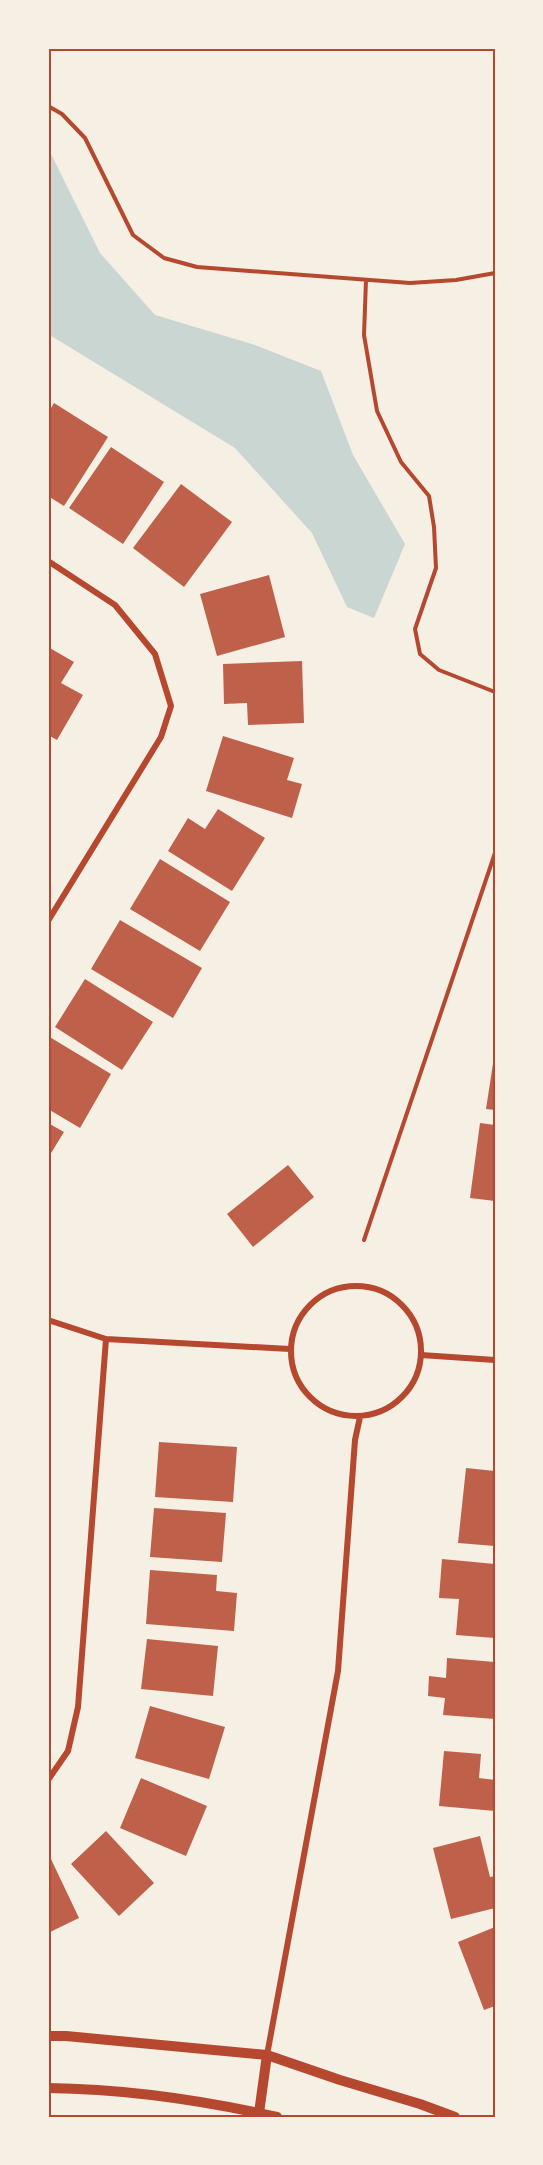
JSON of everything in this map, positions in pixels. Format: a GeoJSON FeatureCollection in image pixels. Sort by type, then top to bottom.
{"type":"FeatureCollection","features":[{"type":"Feature","properties":{"kind":"street"},"geometry":{"type":"LineString","coordinates":[[48,561],[115,605],[155,654],[171,706],[161,737],[48,921]]}},
{"type":"Feature","properties":{"kind":"street"},"geometry":{"type":"LineString","coordinates":[[362,1286],[377,1289],[397,1300],[416,1325],[421,1355],[415,1380],[395,1404],[381,1413],[360,1417],[328,1411],[309,1398],[296,1380],[290,1349],[292,1335],[302,1314],[313,1302],[332,1290],[362,1286]]}},
{"type":"Feature","properties":{"kind":"street"},"geometry":{"type":"LineString","coordinates":[[48,1320],[106,1339],[290,1349]]}},
{"type":"Feature","properties":{"kind":"street"},"geometry":{"type":"LineString","coordinates":[[48,1780],[68,1751],[78,1707],[106,1339]]}},
{"type":"Feature","properties":{"kind":"street"},"geometry":{"type":"LineString","coordinates":[[421,1355],[495,1360]]}},
{"type":"Feature","properties":{"kind":"street"},"geometry":{"type":"LineString","coordinates":[[259,2113],[267,2055],[338,1671],[355,1440],[360,1417]]}},
{"type":"Feature","properties":{"kind":"street"},"geometry":{"type":"LineString","coordinates":[[48,2036],[267,2055],[455,2117]]}},
{"type":"Feature","properties":{"kind":"street"},"geometry":{"type":"LineString","coordinates":[[48,2088],[158,2096],[277,2117]]}},
{"type":"Feature","properties":{"kind":"path"},"geometry":{"type":"LineString","coordinates":[[48,106],[62,114],[85,138],[133,235],[164,258],[197,267],[410,283],[456,280],[495,273]]}},
{"type":"Feature","properties":{"kind":"path"},"geometry":{"type":"LineString","coordinates":[[366,280],[364,336],[377,411],[401,462],[429,496],[434,527],[436,568],[415,629],[420,654],[439,670],[495,692]]}},
{"type":"Feature","properties":{"kind":"path"},"geometry":{"type":"LineString","coordinates":[[364,1240],[495,853]]}},
{"type":"Feature","properties":{"kind":"shaded area"},"geometry":{"type":"Polygon","coordinates":[[[48,148],[100,253],[155,315],[255,345],[321,371],[353,455],[405,544],[374,618],[347,607],[312,533],[235,448],[48,334],[48,148]]]}},
{"type":"Feature","properties":{"kind":"building"},"geometry":{"type":"Polygon","coordinates":[[[54,403],[108,437],[64,506],[48,496],[48,413],[54,403]]]}},
{"type":"Feature","properties":{"kind":"building"},"geometry":{"type":"Polygon","coordinates":[[[111,447],[164,482],[123,544],[69,508],[111,447]]]}},
{"type":"Feature","properties":{"kind":"building"},"geometry":{"type":"Polygon","coordinates":[[[181,484],[232,522],[184,587],[133,548],[181,484]]]}},
{"type":"Feature","properties":{"kind":"building"},"geometry":{"type":"Polygon","coordinates":[[[269,575],[285,637],[217,656],[200,594],[269,575]]]}},
{"type":"Feature","properties":{"kind":"building"},"geometry":{"type":"Polygon","coordinates":[[[48,647],[74,662],[61,683],[83,695],[57,740],[48,735],[48,647]]]}},
{"type":"Feature","properties":{"kind":"building"},"geometry":{"type":"Polygon","coordinates":[[[302,661],[304,723],[248,725],[247,703],[224,704],[223,664],[302,661]]]}},
{"type":"Feature","properties":{"kind":"building"},"geometry":{"type":"Polygon","coordinates":[[[223,736],[294,758],[287,780],[302,784],[292,818],[206,791],[223,736]]]}},
{"type":"Feature","properties":{"kind":"building"},"geometry":{"type":"Polygon","coordinates":[[[218,809],[265,838],[232,891],[168,851],[188,818],[205,829],[218,809]]]}},
{"type":"Feature","properties":{"kind":"building"},"geometry":{"type":"Polygon","coordinates":[[[160,859],[230,902],[200,951],[130,909],[160,859]]]}},
{"type":"Feature","properties":{"kind":"building"},"geometry":{"type":"Polygon","coordinates":[[[120,920],[202,968],[173,1018],[91,969],[120,920]]]}},
{"type":"Feature","properties":{"kind":"building"},"geometry":{"type":"Polygon","coordinates":[[[85,979],[153,1022],[122,1070],[55,1027],[85,979]]]}},
{"type":"Feature","properties":{"kind":"building"},"geometry":{"type":"Polygon","coordinates":[[[48,1036],[111,1074],[80,1128],[48,1109],[48,1036]]]}},
{"type":"Feature","properties":{"kind":"building"},"geometry":{"type":"Polygon","coordinates":[[[495,1057],[495,1110],[486,1109],[495,1057]]]}},
{"type":"Feature","properties":{"kind":"building"},"geometry":{"type":"Polygon","coordinates":[[[48,1123],[64,1132],[48,1158],[48,1123]]]}},
{"type":"Feature","properties":{"kind":"building"},"geometry":{"type":"Polygon","coordinates":[[[480,1123],[495,1125],[495,1201],[470,1198],[480,1123]]]}},
{"type":"Feature","properties":{"kind":"building"},"geometry":{"type":"Polygon","coordinates":[[[288,1165],[314,1197],[253,1247],[227,1214],[288,1165]]]}},
{"type":"Feature","properties":{"kind":"building"},"geometry":{"type":"Polygon","coordinates":[[[159,1442],[237,1447],[233,1502],[155,1497],[159,1442]]]}},
{"type":"Feature","properties":{"kind":"building"},"geometry":{"type":"Polygon","coordinates":[[[466,1468],[495,1471],[495,1546],[458,1543],[466,1468]]]}},
{"type":"Feature","properties":{"kind":"building"},"geometry":{"type":"Polygon","coordinates":[[[154,1508],[226,1513],[222,1562],[150,1557],[154,1508]]]}},
{"type":"Feature","properties":{"kind":"building"},"geometry":{"type":"Polygon","coordinates":[[[442,1559],[495,1564],[495,1638],[456,1635],[459,1599],[439,1598],[442,1559]]]}},
{"type":"Feature","properties":{"kind":"building"},"geometry":{"type":"Polygon","coordinates":[[[150,1570],[217,1575],[216,1591],[237,1593],[234,1631],[146,1624],[150,1570]]]}},
{"type":"Feature","properties":{"kind":"building"},"geometry":{"type":"Polygon","coordinates":[[[147,1639],[218,1646],[213,1696],[141,1689],[147,1639]]]}},
{"type":"Feature","properties":{"kind":"building"},"geometry":{"type":"Polygon","coordinates":[[[447,1658],[495,1662],[495,1719],[443,1715],[445,1698],[428,1696],[429,1676],[446,1678],[447,1658]]]}},
{"type":"Feature","properties":{"kind":"building"},"geometry":{"type":"Polygon","coordinates":[[[150,1706],[225,1727],[209,1779],[135,1758],[150,1706]]]}},
{"type":"Feature","properties":{"kind":"building"},"geometry":{"type":"Polygon","coordinates":[[[444,1751],[481,1754],[479,1778],[495,1780],[495,1811],[439,1806],[444,1751]]]}},
{"type":"Feature","properties":{"kind":"building"},"geometry":{"type":"Polygon","coordinates":[[[141,1778],[207,1806],[186,1856],[120,1828],[141,1778]]]}},
{"type":"Feature","properties":{"kind":"building"},"geometry":{"type":"Polygon","coordinates":[[[106,1831],[154,1883],[119,1916],[71,1864],[106,1831]]]}},
{"type":"Feature","properties":{"kind":"building"},"geometry":{"type":"Polygon","coordinates":[[[480,1836],[490,1877],[495,1876],[495,1908],[451,1919],[433,1848],[480,1836]]]}},
{"type":"Feature","properties":{"kind":"building"},"geometry":{"type":"Polygon","coordinates":[[[50,1857],[79,1918],[48,1933],[48,1858],[50,1857]]]}},
{"type":"Feature","properties":{"kind":"building"},"geometry":{"type":"Polygon","coordinates":[[[495,1927],[495,2006],[484,2010],[458,1942],[495,1927]]]}}]}
